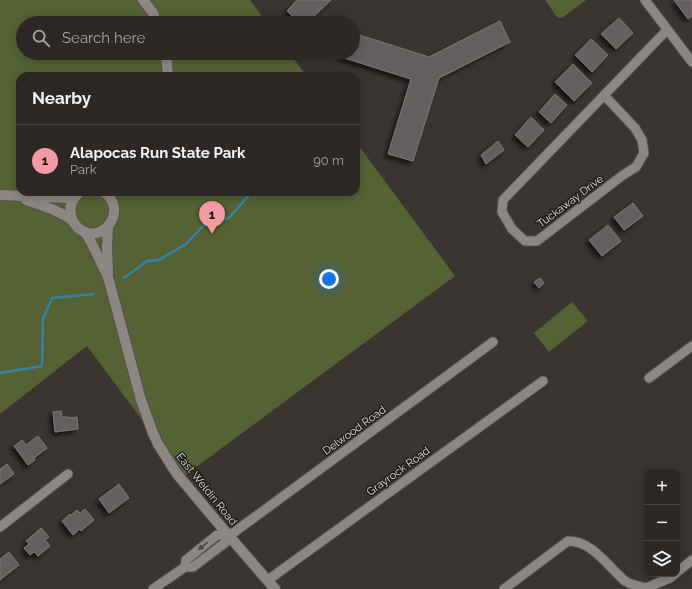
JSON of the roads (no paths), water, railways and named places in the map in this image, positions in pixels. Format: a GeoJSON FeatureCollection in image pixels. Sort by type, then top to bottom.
{"type":"FeatureCollection","features":[{"type":"Feature","properties":{"kind":"street"},"geometry":{"type":"LineString","coordinates":[[143,0],[154,16]]}},
{"type":"Feature","properties":{"kind":"street"},"geometry":{"type":"LineString","coordinates":[[645,0],[692,62]]}},
{"type":"Feature","properties":{"kind":"street","name":"Tuckaway Drive"},"geometry":{"type":"LineString","coordinates":[[604,95],[635,128],[642,140],[644,153],[636,167],[623,175],[538,241],[525,241],[512,229],[502,212],[503,200],[604,95],[667,30]]}},
{"type":"Feature","properties":{"kind":"street"},"geometry":{"type":"LineString","coordinates":[[167,60],[168,72]]}},
{"type":"Feature","properties":{"kind":"street"},"geometry":{"type":"LineString","coordinates":[[0,195],[67,198],[72,196]]}},
{"type":"Feature","properties":{"kind":"street","name":"East Weldin Road"},"geometry":{"type":"LineString","coordinates":[[15,196],[62,213],[73,221],[79,229],[85,232],[108,277],[141,400],[153,433],[166,458],[177,474],[229,536],[276,589]]}},
{"type":"Feature","properties":{"kind":"street"},"geometry":{"type":"LineString","coordinates":[[73,221],[70,214],[70,208],[76,196]]}},
{"type":"Feature","properties":{"kind":"street"},"geometry":{"type":"LineString","coordinates":[[109,196],[113,202]]}},
{"type":"Feature","properties":{"kind":"street","name":"East Weldin Road"},"geometry":{"type":"LineString","coordinates":[[108,277],[108,226],[114,214],[113,202],[115,196]]}},
{"type":"Feature","properties":{"kind":"street"},"geometry":{"type":"LineString","coordinates":[[85,232],[96,233],[108,226]]}},
{"type":"Feature","properties":{"kind":"street","name":"Delwood Road"},"geometry":{"type":"LineString","coordinates":[[153,589],[185,567],[193,567],[226,542],[229,536],[493,342]]}},
{"type":"Feature","properties":{"kind":"street"},"geometry":{"type":"LineString","coordinates":[[649,378],[692,346]]}},
{"type":"Feature","properties":{"kind":"street","name":"Grayrock Road"},"geometry":{"type":"LineString","coordinates":[[268,580],[543,381]]}},
{"type":"Feature","properties":{"kind":"street"},"geometry":{"type":"LineString","coordinates":[[0,527],[68,474]]}},
{"type":"Feature","properties":{"kind":"street"},"geometry":{"type":"LineString","coordinates":[[504,589],[568,541],[576,541],[591,549],[627,582],[646,588],[659,586],[671,577]]}},
{"type":"Feature","properties":{"kind":"street"},"geometry":{"type":"LineString","coordinates":[[680,570],[692,560]]}},
{"type":"Feature","properties":{"kind":"waterway"},"geometry":{"type":"LineString","coordinates":[[124,278],[147,261],[159,260],[186,244],[204,225],[229,218],[248,196]]}},
{"type":"Feature","properties":{"kind":"waterway"},"geometry":{"type":"LineString","coordinates":[[0,373],[42,366],[43,319],[52,298],[94,294]]}},
{"type":"Feature","properties":{"kind":"place","name":"Alapocas Run State Park"},"geometry":{"type":"Point","coordinates":[212,234]}}]}
